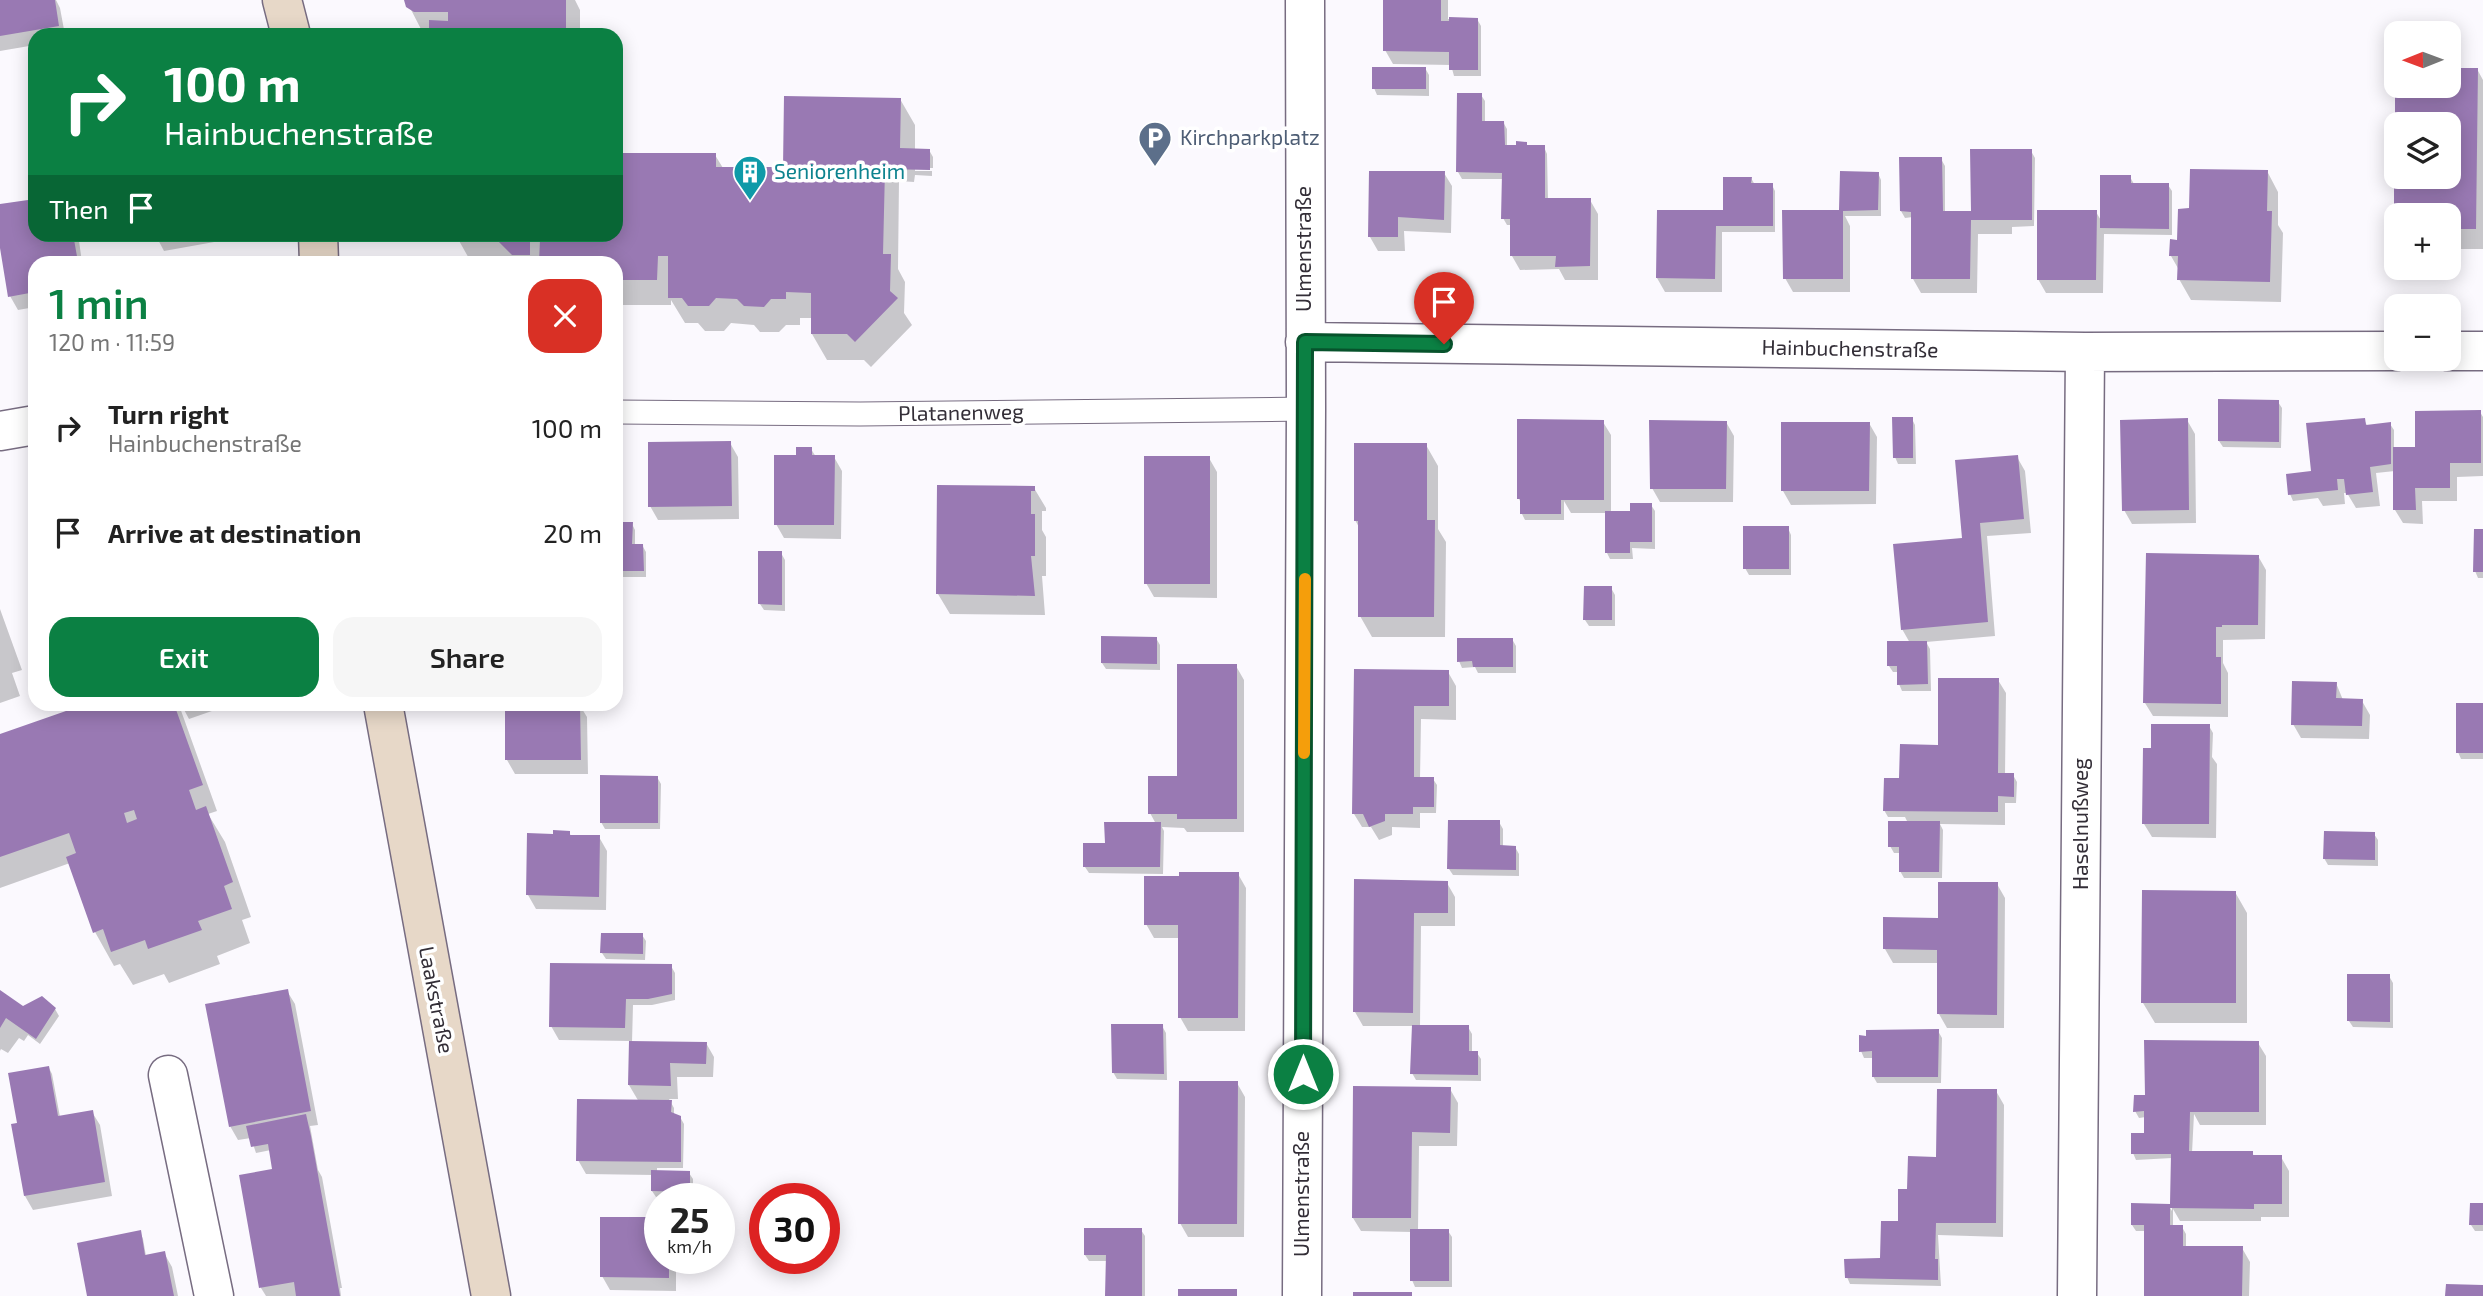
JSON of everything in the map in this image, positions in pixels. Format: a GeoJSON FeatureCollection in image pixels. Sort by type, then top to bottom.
{"type":"FeatureCollection","features":[{"type":"Feature","properties":{"kind":"street"},"geometry":{"type":"LineString","coordinates":[[282,0],[290,28]]}},
{"type":"Feature","properties":{"kind":"street","name":"Ulmenstraße"},"geometry":{"type":"LineString","coordinates":[[1302,1296],[1305,0]]}},
{"type":"Feature","properties":{"kind":"street","name":"Hainbuchenstraße"},"geometry":{"type":"LineString","coordinates":[[1305,342],[2085,352],[2384,351]]}},
{"type":"Feature","properties":{"kind":"street"},"geometry":{"type":"LineString","coordinates":[[2461,351],[2483,351]]}},
{"type":"Feature","properties":{"kind":"street","name":"Haselnußweg"},"geometry":{"type":"LineString","coordinates":[[2077,1296],[2085,352]]}},
{"type":"Feature","properties":{"kind":"street"},"geometry":{"type":"LineString","coordinates":[[0,431],[28,426]]}},
{"type":"Feature","properties":{"kind":"street","name":"Laakstraße"},"geometry":{"type":"LineString","coordinates":[[384,711],[491,1296]]}},
{"type":"Feature","properties":{"kind":"street"},"geometry":{"type":"LineString","coordinates":[[167,1075],[214,1296]]}},
{"type":"Feature","properties":{"kind":"lane","name":"Platanenweg"},"geometry":{"type":"LineString","coordinates":[[623,412],[860,414],[1306,408]]}},
{"type":"Feature","properties":{"kind":"building"},"geometry":{"type":"Polygon","coordinates":[[[0,0],[55,0],[59,26],[28,28],[28,31],[0,36],[0,0]]]}},
{"type":"Feature","properties":{"kind":"building"},"geometry":{"type":"Polygon","coordinates":[[[404,0],[566,0],[566,28],[429,28],[429,20],[448,21],[448,12],[414,12],[406,7],[404,0]]]}},
{"type":"Feature","properties":{"kind":"building"},"geometry":{"type":"Polygon","coordinates":[[[1383,0],[1441,0],[1441,21],[1449,21],[1449,17],[1478,18],[1478,70],[1449,70],[1449,52],[1383,51],[1383,0]]]}},
{"type":"Feature","properties":{"kind":"building"},"geometry":{"type":"Polygon","coordinates":[[[1372,67],[1426,67],[1426,89],[1372,89],[1372,67]]]}},
{"type":"Feature","properties":{"kind":"building"},"geometry":{"type":"Polygon","coordinates":[[[2461,68],[2478,68],[2476,229],[2461,229],[2461,203],[2394,203],[2394,189],[2461,189],[2461,112],[2395,112],[2395,98],[2461,98],[2461,68]]]}},
{"type":"Feature","properties":{"kind":"building"},"geometry":{"type":"Polygon","coordinates":[[[1457,93],[1482,93],[1482,121],[1504,121],[1505,145],[1516,145],[1516,141],[1527,142],[1527,145],[1545,145],[1545,198],[1591,198],[1590,266],[1555,267],[1556,256],[1510,256],[1510,219],[1501,219],[1502,173],[1456,172],[1457,93]]]}},
{"type":"Feature","properties":{"kind":"building","name":"Seniorenheim"},"geometry":{"type":"Polygon","coordinates":[[[784,96],[901,98],[900,148],[930,149],[930,170],[885,169],[883,254],[891,254],[890,291],[898,298],[855,342],[847,334],[811,334],[811,293],[786,292],[786,299],[771,299],[764,307],[744,306],[737,299],[716,298],[709,306],[688,306],[682,298],[668,298],[668,256],[658,256],[657,280],[623,280],[623,256],[539,256],[540,242],[623,242],[623,153],[716,153],[716,167],[783,167],[784,96]]]}},
{"type":"Feature","properties":{"kind":"building"},"geometry":{"type":"Polygon","coordinates":[[[1970,149],[2032,149],[2032,220],[1971,220],[1970,279],[1911,279],[1911,212],[1900,211],[1899,157],[1942,157],[1943,211],[1971,211],[1970,149]]]}},
{"type":"Feature","properties":{"kind":"building"},"geometry":{"type":"Polygon","coordinates":[[[2190,169],[2268,170],[2267,211],[2272,211],[2270,282],[2177,280],[2178,256],[2169,256],[2170,239],[2177,240],[2178,209],[2189,208],[2190,169]]]}},
{"type":"Feature","properties":{"kind":"building"},"geometry":{"type":"Polygon","coordinates":[[[1369,171],[1445,171],[1444,220],[1398,217],[1398,237],[1368,237],[1369,171]]]}},
{"type":"Feature","properties":{"kind":"building"},"geometry":{"type":"Polygon","coordinates":[[[1840,171],[1879,172],[1878,210],[1843,211],[1843,279],[1783,279],[1782,210],[1839,210],[1840,171]]]}},
{"type":"Feature","properties":{"kind":"building"},"geometry":{"type":"Polygon","coordinates":[[[2100,175],[2131,175],[2131,183],[2169,183],[2169,229],[2100,228],[2100,175]]]}},
{"type":"Feature","properties":{"kind":"building"},"geometry":{"type":"Polygon","coordinates":[[[1723,177],[1752,177],[1751,183],[1773,183],[1773,226],[1716,226],[1715,279],[1656,278],[1657,210],[1723,210],[1723,177]]]}},
{"type":"Feature","properties":{"kind":"building"},"geometry":{"type":"Polygon","coordinates":[[[28,200],[28,242],[74,242],[77,256],[28,256],[28,293],[8,297],[0,248],[0,204],[28,200]]]}},
{"type":"Feature","properties":{"kind":"building"},"geometry":{"type":"Polygon","coordinates":[[[2037,210],[2097,210],[2096,280],[2037,280],[2037,210]]]}},
{"type":"Feature","properties":{"kind":"building","name":"Seniorenheim"},"geometry":{"type":"Polygon","coordinates":[[[499,242],[530,242],[530,255],[512,255],[499,242]]]}},
{"type":"Feature","properties":{"kind":"building"},"geometry":{"type":"Polygon","coordinates":[[[2218,399],[2279,400],[2279,442],[2218,441],[2218,399]]]}},
{"type":"Feature","properties":{"kind":"building"},"geometry":{"type":"Polygon","coordinates":[[[2481,410],[2481,463],[2450,463],[2450,488],[2415,488],[2416,510],[2393,510],[2393,447],[2415,447],[2415,411],[2481,410]]]}},
{"type":"Feature","properties":{"kind":"building"},"geometry":{"type":"Polygon","coordinates":[[[1892,417],[1913,417],[1913,458],[1893,458],[1892,417]]]}},
{"type":"Feature","properties":{"kind":"building"},"geometry":{"type":"Polygon","coordinates":[[[2188,418],[2189,510],[2122,511],[2120,420],[2188,418]]]}},
{"type":"Feature","properties":{"kind":"building"},"geometry":{"type":"Polygon","coordinates":[[[2365,418],[2366,425],[2391,422],[2391,464],[2370,467],[2373,492],[2346,495],[2344,479],[2337,479],[2338,490],[2288,495],[2286,474],[2311,471],[2306,423],[2365,418]]]}},
{"type":"Feature","properties":{"kind":"building"},"geometry":{"type":"Polygon","coordinates":[[[1517,419],[1604,420],[1604,500],[1561,500],[1561,514],[1520,514],[1520,499],[1517,499],[1517,419]]]}},
{"type":"Feature","properties":{"kind":"building"},"geometry":{"type":"Polygon","coordinates":[[[1649,420],[1727,421],[1726,489],[1650,489],[1649,420]]]}},
{"type":"Feature","properties":{"kind":"building"},"geometry":{"type":"Polygon","coordinates":[[[1781,422],[1870,422],[1869,491],[1781,491],[1781,422]]]}},
{"type":"Feature","properties":{"kind":"building"},"geometry":{"type":"Polygon","coordinates":[[[731,441],[732,506],[648,507],[648,442],[731,441]]]}},
{"type":"Feature","properties":{"kind":"building"},"geometry":{"type":"Polygon","coordinates":[[[1354,443],[1427,443],[1427,520],[1435,520],[1434,617],[1358,617],[1358,521],[1354,521],[1354,443]]]}},
{"type":"Feature","properties":{"kind":"building"},"geometry":{"type":"Polygon","coordinates":[[[796,447],[812,447],[812,455],[835,455],[834,525],[774,525],[774,455],[796,455],[796,447]]]}},
{"type":"Feature","properties":{"kind":"building"},"geometry":{"type":"Polygon","coordinates":[[[2018,455],[2024,519],[1980,523],[1988,622],[1901,630],[1893,544],[1962,538],[1955,460],[2018,455]]]}},
{"type":"Feature","properties":{"kind":"building"},"geometry":{"type":"Polygon","coordinates":[[[1144,456],[1210,456],[1210,584],[1144,584],[1144,456]]]}},
{"type":"Feature","properties":{"kind":"building"},"geometry":{"type":"Polygon","coordinates":[[[937,485],[1035,486],[1035,491],[1031,491],[1031,514],[1035,514],[1035,556],[1031,556],[1035,596],[936,594],[937,485]]]}},
{"type":"Feature","properties":{"kind":"building"},"geometry":{"type":"Polygon","coordinates":[[[1630,503],[1652,503],[1652,542],[1630,542],[1630,553],[1605,553],[1605,511],[1630,511],[1630,503]]]}},
{"type":"Feature","properties":{"kind":"building"},"geometry":{"type":"Polygon","coordinates":[[[623,522],[633,522],[632,544],[643,544],[644,571],[623,571],[623,522]]]}},
{"type":"Feature","properties":{"kind":"building"},"geometry":{"type":"Polygon","coordinates":[[[1743,526],[1789,526],[1789,569],[1743,569],[1743,526]]]}},
{"type":"Feature","properties":{"kind":"building"},"geometry":{"type":"Polygon","coordinates":[[[2474,529],[2483,529],[2483,572],[2473,572],[2474,529]]]}},
{"type":"Feature","properties":{"kind":"building"},"geometry":{"type":"Polygon","coordinates":[[[758,551],[782,551],[782,605],[758,604],[758,551]]]}},
{"type":"Feature","properties":{"kind":"building"},"geometry":{"type":"Polygon","coordinates":[[[2146,553],[2259,555],[2258,625],[2216,627],[2216,657],[2221,657],[2221,704],[2143,703],[2146,553]]]}},
{"type":"Feature","properties":{"kind":"building"},"geometry":{"type":"Polygon","coordinates":[[[1584,586],[1612,586],[1612,620],[1583,620],[1584,586]]]}},
{"type":"Feature","properties":{"kind":"building"},"geometry":{"type":"Polygon","coordinates":[[[1101,636],[1157,637],[1157,664],[1101,663],[1101,636]]]}},
{"type":"Feature","properties":{"kind":"building"},"geometry":{"type":"Polygon","coordinates":[[[1457,638],[1513,638],[1513,667],[1473,667],[1472,661],[1457,662],[1457,638]]]}},
{"type":"Feature","properties":{"kind":"building"},"geometry":{"type":"Polygon","coordinates":[[[1887,641],[1927,641],[1928,684],[1897,685],[1897,666],[1887,666],[1887,641]]]}},
{"type":"Feature","properties":{"kind":"building"},"geometry":{"type":"Polygon","coordinates":[[[1177,664],[1237,664],[1237,819],[1177,819],[1177,814],[1148,814],[1148,776],[1177,776],[1177,664]]]}},
{"type":"Feature","properties":{"kind":"building"},"geometry":{"type":"Polygon","coordinates":[[[1354,669],[1449,670],[1449,706],[1414,706],[1414,777],[1434,777],[1434,807],[1413,807],[1413,814],[1385,814],[1385,821],[1369,827],[1363,814],[1352,814],[1354,669]]]}},
{"type":"Feature","properties":{"kind":"building"},"geometry":{"type":"Polygon","coordinates":[[[1938,678],[1999,678],[1998,773],[2014,773],[2014,797],[1998,796],[1998,812],[1883,811],[1884,778],[1899,778],[1900,744],[1938,745],[1938,678]]]}},
{"type":"Feature","properties":{"kind":"building"},"geometry":{"type":"Polygon","coordinates":[[[2292,681],[2337,682],[2336,698],[2363,699],[2362,726],[2291,725],[2292,681]]]}},
{"type":"Feature","properties":{"kind":"building"},"geometry":{"type":"Polygon","coordinates":[[[2456,703],[2483,703],[2483,753],[2456,753],[2456,703]]]}},
{"type":"Feature","properties":{"kind":"building"},"geometry":{"type":"Polygon","coordinates":[[[66,711],[177,711],[203,785],[189,790],[196,810],[206,806],[233,882],[224,886],[232,909],[198,921],[202,930],[148,949],[145,940],[111,952],[103,929],[93,933],[66,857],[76,853],[69,833],[0,857],[0,734],[66,711]],[[134,810],[124,813],[127,823],[137,819],[134,810]]]}},
{"type":"Feature","properties":{"kind":"building"},"geometry":{"type":"Polygon","coordinates":[[[505,711],[580,711],[581,760],[505,760],[505,711]]]}},
{"type":"Feature","properties":{"kind":"building"},"geometry":{"type":"Polygon","coordinates":[[[2151,724],[2210,724],[2209,824],[2142,824],[2143,748],[2151,748],[2151,724]]]}},
{"type":"Feature","properties":{"kind":"building"},"geometry":{"type":"Polygon","coordinates":[[[600,775],[658,776],[658,823],[600,823],[600,775]]]}},
{"type":"Feature","properties":{"kind":"building"},"geometry":{"type":"Polygon","coordinates":[[[1448,820],[1500,820],[1500,845],[1516,846],[1516,870],[1447,869],[1448,820]]]}},
{"type":"Feature","properties":{"kind":"building"},"geometry":{"type":"Polygon","coordinates":[[[1888,821],[1940,821],[1939,872],[1899,872],[1899,847],[1888,847],[1888,821]]]}},
{"type":"Feature","properties":{"kind":"building"},"geometry":{"type":"Polygon","coordinates":[[[1104,822],[1161,822],[1160,867],[1083,867],[1083,843],[1105,843],[1104,822]]]}},
{"type":"Feature","properties":{"kind":"building"},"geometry":{"type":"Polygon","coordinates":[[[553,830],[570,831],[570,835],[600,835],[599,897],[526,895],[527,833],[553,834],[553,830]]]}},
{"type":"Feature","properties":{"kind":"building"},"geometry":{"type":"Polygon","coordinates":[[[2324,831],[2375,832],[2375,860],[2323,859],[2324,831]]]}},
{"type":"Feature","properties":{"kind":"building"},"geometry":{"type":"Polygon","coordinates":[[[1179,872],[1239,872],[1238,1018],[1178,1018],[1178,925],[1144,925],[1144,876],[1179,876],[1179,872]]]}},
{"type":"Feature","properties":{"kind":"building"},"geometry":{"type":"Polygon","coordinates":[[[1354,879],[1448,881],[1448,913],[1414,913],[1413,1013],[1353,1012],[1354,879]]]}},
{"type":"Feature","properties":{"kind":"building"},"geometry":{"type":"Polygon","coordinates":[[[1938,882],[1998,882],[1997,1015],[1937,1014],[1937,950],[1883,949],[1883,917],[1938,918],[1938,882]]]}},
{"type":"Feature","properties":{"kind":"building"},"geometry":{"type":"Polygon","coordinates":[[[2142,890],[2236,891],[2236,1003],[2141,1003],[2142,890]]]}},
{"type":"Feature","properties":{"kind":"building"},"geometry":{"type":"Polygon","coordinates":[[[601,933],[643,933],[643,954],[600,953],[601,933]]]}},
{"type":"Feature","properties":{"kind":"building"},"geometry":{"type":"Polygon","coordinates":[[[550,963],[672,964],[672,994],[648,999],[626,999],[625,1028],[549,1027],[550,963]]]}},
{"type":"Feature","properties":{"kind":"building"},"geometry":{"type":"Polygon","coordinates":[[[2347,974],[2390,974],[2390,1022],[2347,1021],[2347,974]]]}},
{"type":"Feature","properties":{"kind":"building"},"geometry":{"type":"Polygon","coordinates":[[[288,989],[311,1111],[229,1127],[205,1004],[288,989]]]}},
{"type":"Feature","properties":{"kind":"building"},"geometry":{"type":"Polygon","coordinates":[[[0,990],[23,1006],[42,996],[56,1008],[36,1039],[6,1018],[0,1028],[0,990]]]}},
{"type":"Feature","properties":{"kind":"building"},"geometry":{"type":"Polygon","coordinates":[[[1111,1024],[1163,1024],[1164,1074],[1112,1073],[1111,1024]]]}},
{"type":"Feature","properties":{"kind":"building"},"geometry":{"type":"Polygon","coordinates":[[[1412,1025],[1469,1025],[1469,1051],[1478,1051],[1478,1075],[1410,1074],[1412,1025]]]}},
{"type":"Feature","properties":{"kind":"building"},"geometry":{"type":"Polygon","coordinates":[[[1939,1029],[1938,1077],[1872,1077],[1872,1051],[1859,1052],[1859,1035],[1866,1036],[1866,1030],[1939,1029]]]}},
{"type":"Feature","properties":{"kind":"building"},"geometry":{"type":"Polygon","coordinates":[[[2144,1040],[2259,1041],[2259,1112],[2190,1112],[2189,1151],[2253,1151],[2253,1155],[2282,1155],[2282,1204],[2254,1204],[2254,1209],[2170,1208],[2170,1225],[2183,1225],[2183,1246],[2243,1246],[2242,1296],[2144,1296],[2144,1225],[2131,1225],[2131,1203],[2170,1204],[2171,1154],[2131,1154],[2131,1133],[2144,1133],[2144,1111],[2133,1112],[2134,1095],[2145,1095],[2144,1040]]]}},
{"type":"Feature","properties":{"kind":"building"},"geometry":{"type":"Polygon","coordinates":[[[629,1041],[707,1042],[706,1064],[670,1063],[671,1086],[628,1085],[629,1041]]]}},
{"type":"Feature","properties":{"kind":"building"},"geometry":{"type":"Polygon","coordinates":[[[49,1066],[58,1116],[93,1110],[105,1182],[24,1196],[11,1124],[17,1123],[8,1073],[49,1066]]]}},
{"type":"Feature","properties":{"kind":"building"},"geometry":{"type":"Polygon","coordinates":[[[1179,1081],[1238,1081],[1237,1224],[1178,1224],[1179,1081]]]}},
{"type":"Feature","properties":{"kind":"building"},"geometry":{"type":"Polygon","coordinates":[[[1353,1086],[1451,1087],[1450,1133],[1412,1132],[1411,1218],[1352,1218],[1353,1086]]]}},
{"type":"Feature","properties":{"kind":"building"},"geometry":{"type":"Polygon","coordinates":[[[1937,1089],[1997,1089],[1996,1223],[1936,1223],[1935,1259],[1938,1259],[1938,1280],[1845,1278],[1844,1259],[1880,1258],[1881,1221],[1898,1221],[1898,1189],[1907,1189],[1908,1156],[1936,1157],[1937,1089]]]}},
{"type":"Feature","properties":{"kind":"building"},"geometry":{"type":"Polygon","coordinates":[[[577,1099],[672,1100],[671,1112],[681,1116],[681,1162],[576,1161],[577,1099]]]}},
{"type":"Feature","properties":{"kind":"building"},"geometry":{"type":"Polygon","coordinates":[[[306,1114],[340,1296],[296,1296],[294,1282],[259,1288],[239,1175],[272,1169],[268,1144],[251,1147],[246,1126],[306,1114]]]}},
{"type":"Feature","properties":{"kind":"building"},"geometry":{"type":"Polygon","coordinates":[[[651,1170],[690,1171],[690,1183],[651,1183],[651,1170]]]}},
{"type":"Feature","properties":{"kind":"building"},"geometry":{"type":"Polygon","coordinates":[[[2470,1203],[2483,1203],[2483,1225],[2469,1225],[2470,1203]]]}},
{"type":"Feature","properties":{"kind":"building"},"geometry":{"type":"Polygon","coordinates":[[[600,1217],[644,1217],[644,1274],[669,1274],[669,1278],[600,1277],[600,1217]]]}},
{"type":"Feature","properties":{"kind":"building"},"geometry":{"type":"Polygon","coordinates":[[[1084,1228],[1142,1228],[1142,1296],[1105,1296],[1106,1255],[1084,1255],[1084,1228]]]}},
{"type":"Feature","properties":{"kind":"building"},"geometry":{"type":"Polygon","coordinates":[[[1410,1229],[1449,1229],[1449,1281],[1410,1281],[1410,1229]]]}},
{"type":"Feature","properties":{"kind":"building"},"geometry":{"type":"Polygon","coordinates":[[[141,1230],[145,1255],[165,1251],[174,1296],[87,1296],[77,1243],[141,1230]]]}},
{"type":"Feature","properties":{"kind":"building"},"geometry":{"type":"Polygon","coordinates":[[[2446,1284],[2483,1285],[2483,1296],[2445,1296],[2446,1284]]]}},
{"type":"Feature","properties":{"kind":"building"},"geometry":{"type":"Polygon","coordinates":[[[1178,1289],[1237,1289],[1237,1296],[1178,1296],[1178,1289]]]}},
{"type":"Feature","properties":{"kind":"building"},"geometry":{"type":"Polygon","coordinates":[[[1353,1292],[1412,1292],[1412,1296],[1353,1296],[1353,1292]]]}},
{"type":"Feature","properties":{"kind":"slow traffic"},"geometry":{"type":"LineString","coordinates":[[1304,753],[1305,579]]}},
{"type":"Feature","properties":{"kind":"place","name":"Kirchparkplatz"},"geometry":{"type":"Point","coordinates":[1155,168]}},
{"type":"Feature","properties":{"kind":"place","name":"Seniorenheim"},"geometry":{"type":"Point","coordinates":[750,202]}},
{"type":"Feature","properties":{"kind":"route"},"geometry":{"type":"LineString","coordinates":[[1303,1074],[1305,342],[1444,344]]}}]}
